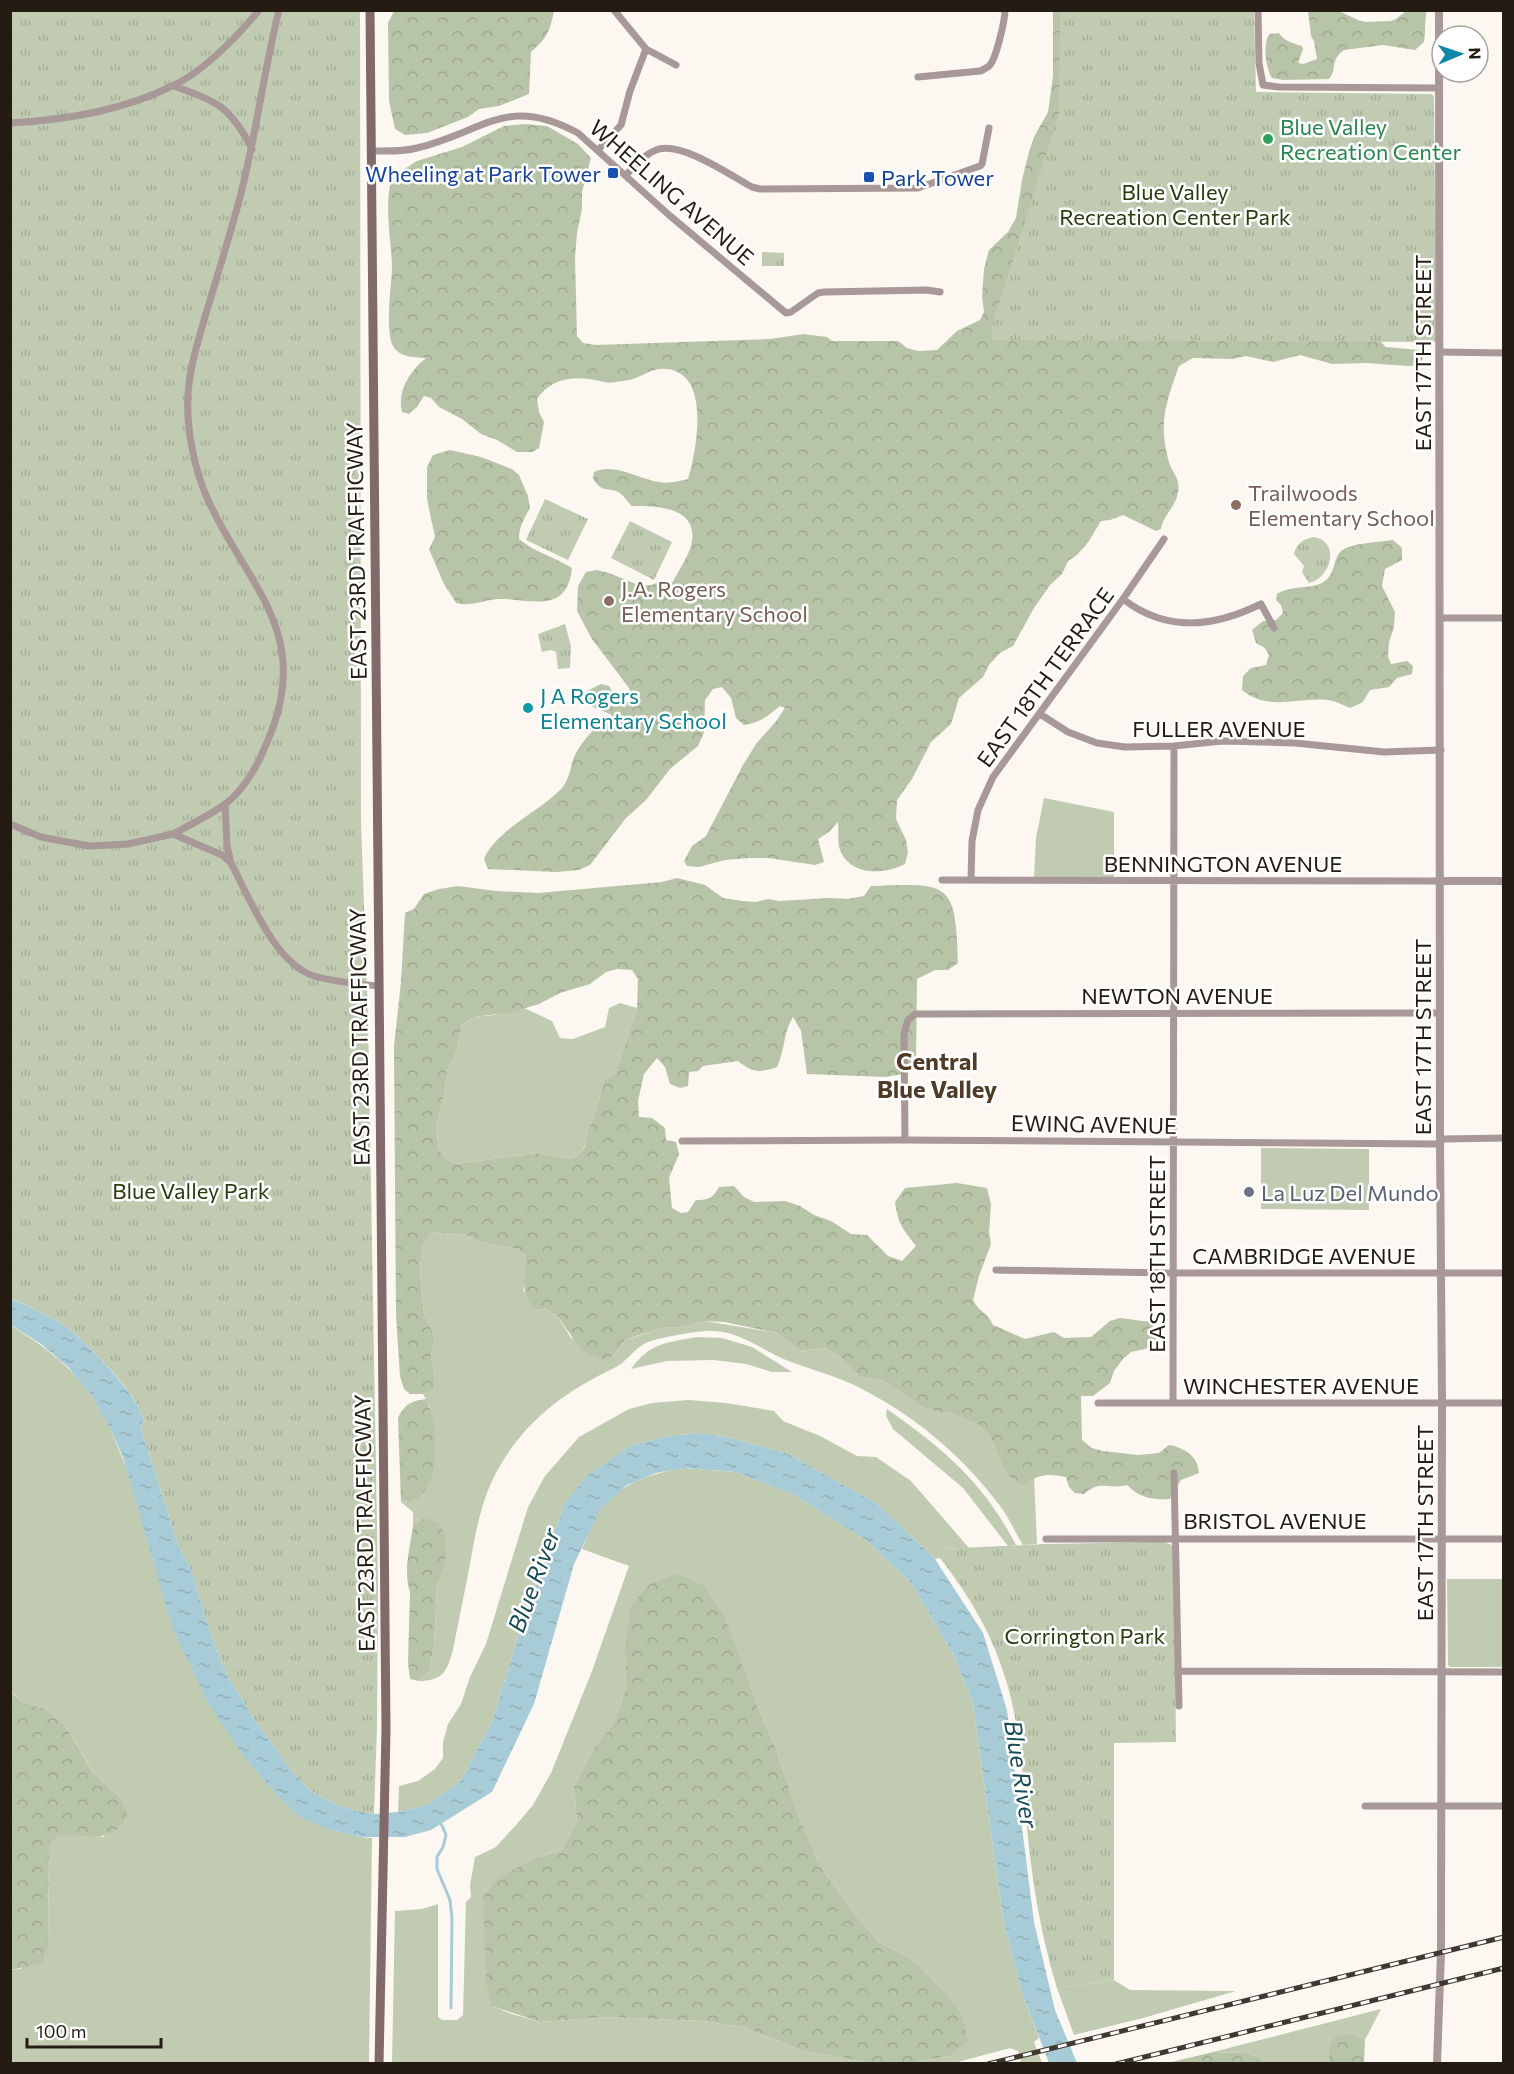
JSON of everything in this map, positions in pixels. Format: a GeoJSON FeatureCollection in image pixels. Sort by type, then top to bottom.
{"type":"FeatureCollection","features":[{"type":"Feature","properties":{"kind":"main road","name":"EAST 23RD TRAFFICWAY"},"geometry":{"type":"LineString","coordinates":[[370,10],[386,1729],[379,2064]]}},
{"type":"Feature","properties":{"kind":"street"},"geometry":{"type":"LineString","coordinates":[[10,123],[48,121],[94,113],[174,86],[227,46],[259,10]]}},
{"type":"Feature","properties":{"kind":"street"},"geometry":{"type":"LineString","coordinates":[[10,824],[41,837],[89,846],[128,844],[173,834],[225,804],[245,782],[263,753],[279,710],[283,684],[282,649],[272,614],[208,499],[198,472],[190,429],[188,396],[191,364],[252,149],[279,10]]}},
{"type":"Feature","properties":{"kind":"street"},"geometry":{"type":"LineString","coordinates":[[614,10],[646,49],[676,65]]}},
{"type":"Feature","properties":{"kind":"street"},"geometry":{"type":"LineString","coordinates":[[918,77],[980,71],[989,66],[996,49],[1005,10]]}},
{"type":"Feature","properties":{"kind":"street"},"geometry":{"type":"LineString","coordinates":[[1258,10],[1259,63],[1263,85],[1439,88]]}},
{"type":"Feature","properties":{"kind":"street","name":"EAST 17TH STREET"},"geometry":{"type":"LineString","coordinates":[[1437,2064],[1441,1952],[1442,1403],[1439,10]]}},
{"type":"Feature","properties":{"kind":"street"},"geometry":{"type":"LineString","coordinates":[[599,149],[621,125],[630,91],[646,49]]}},
{"type":"Feature","properties":{"kind":"street"},"geometry":{"type":"LineString","coordinates":[[174,86],[215,103],[230,113],[239,124],[252,149]]}},
{"type":"Feature","properties":{"kind":"street","name":"WHEELING AVENUE"},"geometry":{"type":"LineString","coordinates":[[371,151],[416,148],[486,122],[529,115],[561,123],[579,133],[676,221],[786,313],[791,312],[818,293],[824,292],[927,290],[940,292]]}},
{"type":"Feature","properties":{"kind":"street"},"geometry":{"type":"LineString","coordinates":[[626,175],[648,154],[659,149],[671,148],[694,155],[752,187],[760,189],[918,188],[980,166],[989,128]]}},
{"type":"Feature","properties":{"kind":"street"},"geometry":{"type":"LineString","coordinates":[[1440,352],[1503,353]]}},
{"type":"Feature","properties":{"kind":"street","name":"EAST 18TH TERRACE"},"geometry":{"type":"LineString","coordinates":[[971,880],[972,841],[978,810],[993,777],[1124,599],[1164,539]]}},
{"type":"Feature","properties":{"kind":"street"},"geometry":{"type":"LineString","coordinates":[[1124,599],[1150,616],[1180,623],[1213,622],[1240,614],[1261,604],[1274,628]]}},
{"type":"Feature","properties":{"kind":"street"},"geometry":{"type":"LineString","coordinates":[[1441,618],[1503,618]]}},
{"type":"Feature","properties":{"kind":"street","name":"FULLER AVENUE"},"geometry":{"type":"LineString","coordinates":[[1040,714],[1068,732],[1097,743],[1125,747],[1174,746],[1222,741],[1295,743],[1384,752],[1441,750]]}},
{"type":"Feature","properties":{"kind":"street","name":"EAST 18TH STREET"},"geometry":{"type":"LineString","coordinates":[[1173,1402],[1174,746]]}},
{"type":"Feature","properties":{"kind":"street"},"geometry":{"type":"LineString","coordinates":[[225,804],[227,846],[231,863],[272,941],[292,962],[312,975],[378,986]]}},
{"type":"Feature","properties":{"kind":"street"},"geometry":{"type":"LineString","coordinates":[[173,834],[222,855],[231,863]]}},
{"type":"Feature","properties":{"kind":"street","name":"BENNINGTON AVENUE"},"geometry":{"type":"LineString","coordinates":[[942,880],[1503,881]]}},
{"type":"Feature","properties":{"kind":"street","name":"NEWTON AVENUE"},"geometry":{"type":"LineString","coordinates":[[905,1140],[904,1033],[908,1020],[915,1014],[1440,1013]]}},
{"type":"Feature","properties":{"kind":"street","name":"EWING AVENUE"},"geometry":{"type":"LineString","coordinates":[[682,1142],[905,1140],[1436,1144],[1444,1139],[1503,1138]]}},
{"type":"Feature","properties":{"kind":"street","name":"CAMBRIDGE AVENUE"},"geometry":{"type":"LineString","coordinates":[[996,1270],[1174,1273],[1503,1272]]}},
{"type":"Feature","properties":{"kind":"street","name":"WINCHESTER AVENUE"},"geometry":{"type":"LineString","coordinates":[[1098,1403],[1503,1403]]}},
{"type":"Feature","properties":{"kind":"street"},"geometry":{"type":"LineString","coordinates":[[1174,1473],[1179,1706]]}},
{"type":"Feature","properties":{"kind":"street","name":"BRISTOL AVENUE"},"geometry":{"type":"LineString","coordinates":[[1046,1539],[1503,1539]]}},
{"type":"Feature","properties":{"kind":"street"},"geometry":{"type":"LineString","coordinates":[[1179,1671],[1503,1672]]}},
{"type":"Feature","properties":{"kind":"street"},"geometry":{"type":"LineString","coordinates":[[1365,1806],[1503,1806]]}},
{"type":"Feature","properties":{"kind":"green space"},"geometry":{"type":"Polygon","coordinates":[[[394,10],[554,11],[547,34],[531,52],[529,94],[499,106],[479,109],[468,117],[427,133],[405,135],[395,129],[389,101],[388,23],[394,10]]]}},
{"type":"Feature","properties":{"kind":"green space"},"geometry":{"type":"Polygon","coordinates":[[[1099,10],[1374,335],[1386,347],[1420,350],[1423,358],[1419,365],[1332,364],[1300,355],[1273,362],[1246,356],[1232,359],[1193,358],[1179,366],[1167,402],[1164,436],[1169,462],[1179,487],[1175,502],[1164,519],[1161,529],[1156,531],[1123,515],[1101,521],[1089,541],[1077,555],[1068,561],[1062,574],[1050,585],[1013,646],[1000,653],[989,665],[983,677],[959,698],[951,724],[931,742],[912,779],[897,800],[896,819],[906,840],[908,852],[905,864],[897,868],[878,871],[859,869],[851,865],[840,850],[838,822],[818,839],[824,862],[815,865],[768,858],[750,858],[725,860],[699,867],[687,866],[684,861],[692,846],[706,836],[743,765],[756,744],[785,708],[780,706],[763,719],[744,725],[736,718],[731,698],[722,687],[713,689],[705,700],[704,732],[698,746],[670,769],[646,800],[626,818],[590,865],[579,870],[557,872],[488,869],[484,859],[498,839],[561,789],[582,743],[612,715],[591,706],[585,698],[587,691],[601,684],[609,686],[617,700],[626,703],[632,699],[629,688],[592,639],[577,611],[578,586],[586,572],[597,570],[609,573],[641,586],[652,585],[660,581],[671,585],[691,546],[690,523],[684,516],[665,508],[632,506],[618,492],[604,489],[597,484],[593,479],[594,472],[602,469],[618,470],[663,483],[688,479],[695,449],[697,411],[694,394],[688,380],[676,371],[659,369],[624,381],[609,383],[574,378],[553,384],[537,399],[539,412],[544,422],[539,448],[532,452],[517,452],[481,434],[462,419],[439,407],[431,398],[424,396],[409,414],[402,412],[401,397],[406,382],[414,369],[426,358],[398,352],[392,343],[390,334],[392,259],[388,200],[392,177],[417,161],[462,147],[504,126],[525,124],[547,126],[578,144],[591,158],[582,192],[582,209],[575,257],[577,336],[583,343],[596,345],[770,339],[803,334],[827,337],[832,341],[898,341],[907,348],[918,351],[937,350],[957,331],[980,320],[984,312],[982,296],[984,269],[989,250],[1008,232],[1016,218],[1029,152],[1034,137],[1048,112],[1053,76],[1053,11],[1099,10]]]}},
{"type":"Feature","properties":{"kind":"green space","name":"Blue Valley Park"},"geometry":{"type":"Polygon","coordinates":[[[10,11],[360,11],[361,822],[368,1018],[378,1584],[374,1814],[355,1811],[332,1803],[308,1789],[291,1770],[254,1719],[227,1675],[214,1644],[191,1570],[178,1545],[141,1429],[143,1420],[134,1399],[99,1357],[68,1328],[11,1298],[10,11]]]}},
{"type":"Feature","properties":{"kind":"green space","name":"Blue Valley Recreation Center Park"},"geometry":{"type":"Polygon","coordinates":[[[1060,11],[1254,11],[1256,92],[1431,94],[1434,96],[1436,342],[992,340],[992,326],[1059,113],[1060,11]]]}},
{"type":"Feature","properties":{"kind":"green space"},"geometry":{"type":"Polygon","coordinates":[[[1308,11],[1339,11],[1366,22],[1391,21],[1406,11],[1427,11],[1424,42],[1415,50],[1383,45],[1344,50],[1335,61],[1329,79],[1283,80],[1272,78],[1266,56],[1269,34],[1279,33],[1292,43],[1302,46],[1298,63],[1303,64],[1317,59],[1308,11]]]}},
{"type":"Feature","properties":{"kind":"green space"},"geometry":{"type":"Polygon","coordinates":[[[762,252],[784,253],[784,266],[762,266],[762,252]]]}},
{"type":"Feature","properties":{"kind":"green space"},"geometry":{"type":"Polygon","coordinates":[[[450,450],[481,457],[512,469],[519,475],[528,496],[530,508],[521,527],[519,539],[572,568],[569,583],[563,593],[555,599],[534,601],[498,599],[472,604],[456,603],[443,582],[429,549],[435,537],[427,499],[427,467],[433,455],[450,450]]]}},
{"type":"Feature","properties":{"kind":"green space"},"geometry":{"type":"Polygon","coordinates":[[[545,499],[588,519],[568,560],[526,540],[545,499]]]}},
{"type":"Feature","properties":{"kind":"green space"},"geometry":{"type":"Polygon","coordinates":[[[630,521],[672,542],[654,580],[611,558],[630,521]]]}},
{"type":"Feature","properties":{"kind":"green space"},"geometry":{"type":"Polygon","coordinates":[[[1314,537],[1322,540],[1328,546],[1330,560],[1323,574],[1317,580],[1309,583],[1302,572],[1304,566],[1294,554],[1301,542],[1314,537]]]}},
{"type":"Feature","properties":{"kind":"green space"},"geometry":{"type":"Polygon","coordinates":[[[1393,540],[1402,548],[1402,560],[1385,569],[1382,586],[1395,612],[1388,656],[1391,664],[1407,661],[1413,666],[1412,674],[1397,678],[1389,687],[1370,690],[1363,702],[1350,708],[1328,700],[1273,702],[1252,697],[1242,690],[1243,676],[1251,668],[1266,665],[1269,655],[1265,648],[1256,643],[1252,630],[1263,621],[1276,620],[1283,613],[1281,605],[1276,600],[1277,594],[1288,589],[1322,583],[1330,576],[1340,552],[1344,549],[1393,540]]]}},
{"type":"Feature","properties":{"kind":"green space"},"geometry":{"type":"Polygon","coordinates":[[[565,624],[571,646],[570,668],[558,669],[556,652],[551,650],[542,652],[538,634],[565,624]]]}},
{"type":"Feature","properties":{"kind":"green space"},"geometry":{"type":"Polygon","coordinates":[[[1044,798],[1114,812],[1114,878],[1034,878],[1036,838],[1044,798]]]}},
{"type":"Feature","properties":{"kind":"green space"},"geometry":{"type":"Polygon","coordinates":[[[677,878],[705,885],[723,898],[756,902],[768,899],[779,901],[847,899],[864,896],[871,886],[917,885],[932,887],[943,893],[950,902],[955,916],[958,963],[948,970],[935,970],[917,979],[916,1063],[903,1074],[885,1077],[807,1074],[801,1031],[793,1017],[787,1029],[777,1067],[771,1069],[752,1070],[738,1061],[703,1066],[698,1071],[689,1072],[688,1086],[680,1088],[670,1084],[665,1067],[657,1058],[644,1074],[638,1101],[639,1117],[652,1118],[665,1128],[666,1140],[676,1142],[679,1154],[669,1178],[672,1208],[681,1213],[688,1212],[696,1200],[710,1198],[719,1187],[734,1186],[744,1197],[754,1202],[785,1201],[831,1221],[851,1234],[867,1235],[888,1256],[902,1261],[916,1246],[902,1226],[896,1210],[895,1202],[905,1188],[957,1183],[987,1188],[991,1204],[989,1232],[991,1244],[973,1300],[993,1325],[1025,1339],[1054,1332],[1064,1338],[1091,1337],[1110,1321],[1120,1318],[1151,1322],[1157,1334],[1156,1343],[1145,1349],[1131,1352],[1114,1371],[1110,1383],[1093,1396],[1081,1396],[1082,1440],[1092,1448],[1103,1451],[1138,1455],[1159,1453],[1169,1445],[1190,1454],[1196,1462],[1199,1473],[1181,1480],[1170,1499],[1147,1497],[1127,1485],[1100,1486],[1084,1494],[1075,1493],[1069,1487],[1066,1477],[1055,1475],[1040,1476],[1027,1484],[1017,1484],[1006,1474],[989,1435],[978,1425],[950,1413],[921,1407],[884,1381],[859,1376],[840,1357],[825,1348],[800,1351],[777,1333],[724,1322],[705,1321],[677,1328],[666,1327],[625,1340],[612,1357],[602,1360],[581,1350],[557,1315],[544,1309],[535,1309],[529,1302],[524,1284],[526,1255],[517,1249],[480,1242],[466,1235],[433,1232],[423,1243],[420,1268],[422,1295],[424,1313],[435,1338],[431,1356],[435,1380],[434,1389],[423,1394],[410,1394],[404,1389],[400,1376],[396,1315],[394,1046],[405,913],[414,909],[424,894],[458,886],[538,893],[662,882],[677,878]],[[617,969],[606,972],[590,984],[560,993],[539,1004],[509,1013],[471,1017],[462,1025],[455,1056],[447,1071],[436,1127],[439,1150],[447,1159],[456,1164],[539,1153],[571,1159],[578,1155],[585,1147],[587,1133],[605,1078],[615,1074],[637,1008],[638,979],[632,970],[617,969]]]}},
{"type":"Feature","properties":{"kind":"green space"},"geometry":{"type":"Polygon","coordinates":[[[620,1003],[637,1008],[615,1074],[605,1078],[585,1146],[578,1155],[571,1159],[539,1153],[456,1164],[447,1159],[439,1150],[436,1127],[447,1071],[455,1056],[462,1025],[471,1017],[495,1015],[524,1008],[552,1021],[560,1038],[573,1039],[605,1027],[609,1008],[620,1003]]]}},
{"type":"Feature","properties":{"kind":"green space"},"geometry":{"type":"Polygon","coordinates":[[[1261,1148],[1369,1149],[1369,1210],[1261,1209],[1261,1148]]]}},
{"type":"Feature","properties":{"kind":"green space"},"geometry":{"type":"Polygon","coordinates":[[[433,1232],[466,1235],[480,1242],[517,1249],[526,1255],[527,1270],[523,1290],[535,1309],[544,1309],[557,1315],[571,1338],[612,1357],[625,1340],[666,1327],[677,1328],[705,1321],[777,1333],[800,1351],[825,1348],[840,1357],[859,1376],[884,1381],[921,1407],[950,1413],[978,1425],[989,1435],[1006,1474],[1017,1484],[1027,1484],[1034,1477],[1037,1544],[1023,1545],[1000,1506],[969,1470],[916,1422],[875,1396],[846,1381],[786,1360],[738,1336],[717,1331],[683,1334],[644,1344],[617,1366],[576,1388],[560,1400],[518,1439],[490,1484],[482,1508],[449,1664],[439,1677],[419,1681],[429,1671],[434,1646],[437,1586],[445,1565],[426,1518],[413,1526],[413,1512],[401,1502],[415,1500],[425,1491],[430,1407],[423,1394],[434,1388],[431,1356],[435,1338],[424,1313],[420,1268],[423,1242],[433,1232]]]}},
{"type":"Feature","properties":{"kind":"green space"},"geometry":{"type":"Polygon","coordinates":[[[10,1325],[44,1348],[74,1374],[101,1411],[248,1762],[298,1816],[360,1837],[372,1838],[369,2063],[11,2063],[11,1970],[20,1969],[48,1944],[49,1846],[57,1835],[104,1837],[120,1798],[93,1772],[64,1724],[46,1709],[22,1702],[11,1691],[10,1325]]]}},
{"type":"Feature","properties":{"kind":"green space"},"geometry":{"type":"Polygon","coordinates":[[[697,1337],[722,1338],[752,1347],[792,1372],[772,1372],[746,1364],[713,1360],[667,1361],[631,1369],[645,1353],[660,1345],[697,1337]]]}},
{"type":"Feature","properties":{"kind":"green space"},"geometry":{"type":"Polygon","coordinates":[[[426,1399],[435,1437],[434,1468],[424,1493],[414,1501],[401,1502],[398,1418],[409,1404],[426,1399]]]}},
{"type":"Feature","properties":{"kind":"green space"},"geometry":{"type":"Polygon","coordinates":[[[689,1400],[774,1411],[783,1421],[820,1436],[857,1456],[876,1457],[911,1481],[969,1548],[940,1549],[940,1558],[935,1559],[876,1503],[788,1454],[732,1438],[697,1433],[663,1437],[630,1446],[611,1460],[565,1503],[526,1611],[492,1722],[460,1782],[427,1805],[398,1812],[399,1786],[418,1781],[435,1769],[443,1758],[443,1742],[448,1724],[461,1704],[470,1677],[486,1644],[528,1507],[545,1476],[579,1437],[629,1409],[652,1403],[689,1400]]]}},
{"type":"Feature","properties":{"kind":"green space"},"geometry":{"type":"Polygon","coordinates":[[[887,1409],[927,1438],[961,1469],[990,1503],[1016,1545],[1008,1546],[963,1488],[893,1429],[886,1416],[887,1409]]]}},
{"type":"Feature","properties":{"kind":"green space"},"geometry":{"type":"Polygon","coordinates":[[[684,1468],[736,1472],[795,1495],[866,1540],[911,1583],[953,1654],[973,1703],[1003,1919],[1022,1993],[1039,2038],[1034,2042],[1042,2063],[1019,2063],[1021,2061],[1018,2051],[1010,2048],[954,2063],[912,2063],[949,2056],[940,1987],[910,1958],[877,1941],[820,1866],[798,1814],[776,1749],[754,1698],[625,1656],[626,1688],[614,1723],[594,1748],[574,1786],[577,1821],[562,1850],[536,1858],[483,1897],[492,2006],[540,2022],[607,2017],[703,2021],[743,2027],[804,2051],[865,2062],[885,2063],[392,2064],[395,1911],[422,1909],[438,1904],[438,2017],[442,2020],[457,2020],[463,2015],[466,1902],[471,1897],[470,1885],[475,1857],[496,1847],[516,1825],[533,1805],[551,1773],[592,1671],[629,1566],[582,1549],[591,1527],[602,1507],[619,1491],[650,1476],[684,1468]]]}},
{"type":"Feature","properties":{"kind":"green space"},"geometry":{"type":"Polygon","coordinates":[[[425,1518],[440,1524],[446,1540],[445,1565],[437,1586],[434,1646],[429,1671],[419,1681],[410,1679],[408,1663],[410,1592],[407,1568],[413,1526],[425,1518]]]}},
{"type":"Feature","properties":{"kind":"green space","name":"Corrington Park"},"geometry":{"type":"Polygon","coordinates":[[[1163,1542],[1172,1545],[1174,1550],[1176,1742],[1114,1743],[1114,1980],[1057,1988],[1037,1904],[1020,1752],[1008,1687],[989,1635],[962,1588],[940,1558],[940,1549],[1163,1542]]]}},
{"type":"Feature","properties":{"kind":"green space"},"geometry":{"type":"Polygon","coordinates":[[[677,1574],[703,1585],[725,1618],[754,1698],[776,1749],[798,1814],[820,1866],[877,1941],[910,1958],[940,1987],[962,2016],[968,2041],[949,2056],[912,2063],[865,2062],[804,2051],[743,2027],[703,2021],[607,2017],[540,2022],[492,2006],[486,1982],[483,1897],[498,1878],[536,1858],[562,1850],[577,1821],[574,1786],[594,1748],[614,1723],[626,1688],[625,1656],[630,1607],[650,1584],[677,1574]]]}},
{"type":"Feature","properties":{"kind":"green space"},"geometry":{"type":"Polygon","coordinates":[[[1447,1579],[1503,1579],[1503,1667],[1450,1667],[1448,1665],[1447,1579]]]}},
{"type":"Feature","properties":{"kind":"green space"},"geometry":{"type":"Polygon","coordinates":[[[10,1691],[22,1702],[46,1709],[64,1724],[92,1771],[120,1798],[128,1816],[113,1832],[97,1837],[57,1836],[49,1846],[48,1944],[42,1963],[11,1970],[10,1691]]]}},
{"type":"Feature","properties":{"kind":"green space"},"geometry":{"type":"Polygon","coordinates":[[[1114,1980],[1130,1990],[1236,1991],[1074,2035],[1057,1988],[1114,1980]]]}},
{"type":"Feature","properties":{"kind":"green space"},"geometry":{"type":"Polygon","coordinates":[[[1381,2009],[1365,2040],[1354,2034],[1328,2048],[1329,2063],[1262,2063],[1260,2057],[1246,2053],[1213,2052],[1381,2009]]]}},
{"type":"Feature","properties":{"kind":"green space"},"geometry":{"type":"Polygon","coordinates":[[[1354,2034],[1365,2040],[1364,2063],[1329,2063],[1328,2048],[1336,2036],[1354,2034]]]}},
{"type":"Feature","properties":{"kind":"green space"},"geometry":{"type":"Polygon","coordinates":[[[1213,2052],[1246,2053],[1260,2057],[1262,2063],[1168,2063],[1213,2052]]]}},
{"type":"Feature","properties":{"kind":"water","name":"Blue River"},"geometry":{"type":"Polygon","coordinates":[[[10,1298],[68,1328],[87,1345],[134,1399],[143,1420],[141,1429],[178,1545],[191,1570],[214,1644],[227,1675],[254,1719],[291,1770],[308,1789],[332,1803],[355,1811],[374,1814],[398,1812],[427,1805],[460,1782],[492,1722],[526,1611],[565,1503],[588,1475],[630,1446],[663,1437],[697,1433],[732,1438],[788,1454],[876,1503],[935,1559],[983,1633],[1007,1710],[1034,1922],[1055,2010],[1077,2063],[1049,2063],[1022,1993],[1003,1919],[973,1703],[953,1654],[911,1583],[866,1540],[795,1495],[736,1472],[684,1468],[656,1473],[627,1485],[601,1508],[574,1564],[534,1704],[492,1792],[431,1830],[405,1837],[360,1837],[328,1829],[298,1816],[279,1797],[248,1762],[208,1703],[173,1630],[123,1457],[110,1428],[92,1396],[68,1367],[41,1344],[11,1325],[10,1298]]]}},
{"type":"Feature","properties":{"kind":"waterway"},"geometry":{"type":"LineString","coordinates":[[440,1821],[446,1835],[437,1857],[437,1869],[450,1900],[452,1919],[451,2008]]}},
{"type":"Feature","properties":{"kind":"railway"},"geometry":{"type":"LineString","coordinates":[[988,2064],[1504,1937]]}},
{"type":"Feature","properties":{"kind":"railway"},"geometry":{"type":"LineString","coordinates":[[1116,2064],[1504,1968]]}},
{"type":"Feature","properties":{"kind":"place","name":"Blue Valley Recreation Center"},"geometry":{"type":"Point","coordinates":[1268,139]}},
{"type":"Feature","properties":{"kind":"place","name":"Wheeling at Park Tower"},"geometry":{"type":"Point","coordinates":[613,173]}},
{"type":"Feature","properties":{"kind":"place","name":"Park Tower"},"geometry":{"type":"Point","coordinates":[869,177]}},
{"type":"Feature","properties":{"kind":"place","name":"Trailwoods Elementary School"},"geometry":{"type":"Point","coordinates":[1236,505]}},
{"type":"Feature","properties":{"kind":"place","name":"J.A. Rogers Elementary School"},"geometry":{"type":"Point","coordinates":[609,601]}},
{"type":"Feature","properties":{"kind":"place","name":"J A Rogers Elementary School"},"geometry":{"type":"Point","coordinates":[528,708]}},
{"type":"Feature","properties":{"kind":"place","name":"La Luz Del Mundo"},"geometry":{"type":"Point","coordinates":[1249,1192]}},
{"type":"Feature","properties":{"kind":"district","name":"Central Blue Valley"},"geometry":{"type":"Point","coordinates":[937,1074]}}]}
